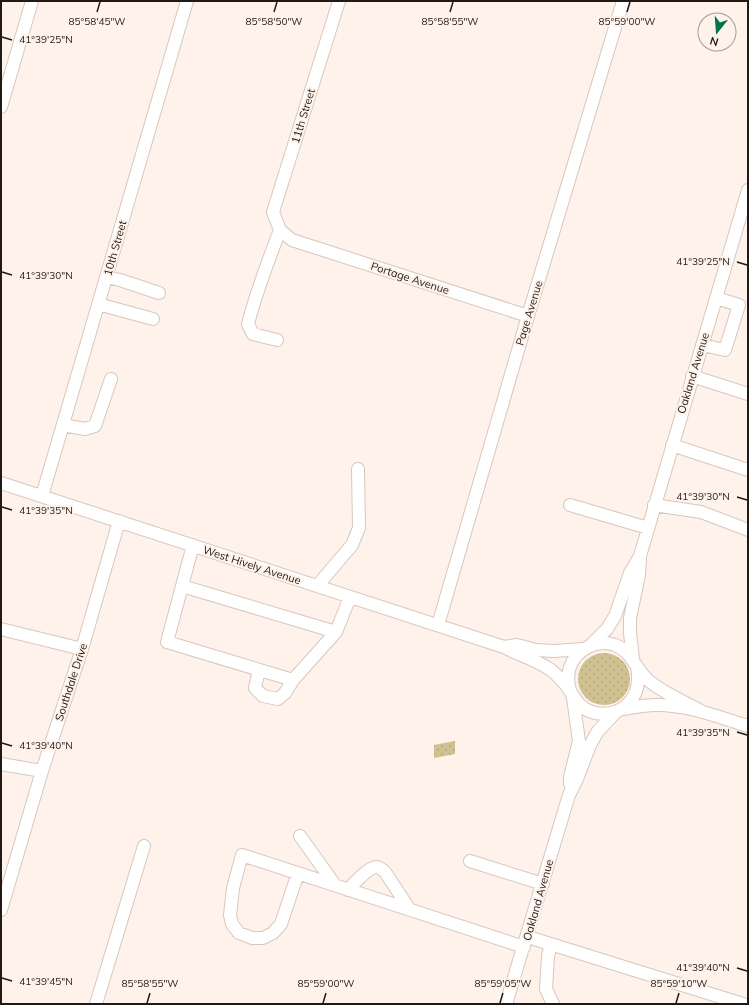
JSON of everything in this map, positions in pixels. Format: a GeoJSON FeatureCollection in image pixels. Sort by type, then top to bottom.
{"type":"FeatureCollection","features":[{"type":"Feature","properties":{"kind":"street"},"geometry":{"type":"LineString","coordinates":[[1,107],[32,1]]}},
{"type":"Feature","properties":{"kind":"street","name":"10th Street"},"geometry":{"type":"LineString","coordinates":[[42,496],[188,1]]}},
{"type":"Feature","properties":{"kind":"street","name":"11th Street"},"geometry":{"type":"LineString","coordinates":[[280,230],[273,212],[339,1]]}},
{"type":"Feature","properties":{"kind":"street","name":"Page Avenue"},"geometry":{"type":"LineString","coordinates":[[438,625],[528,316],[623,1]]}},
{"type":"Feature","properties":{"kind":"street","name":"Oakland Avenue"},"geometry":{"type":"LineString","coordinates":[[635,663],[630,633],[630,618],[639,575],[640,556],[692,376],[745,210],[748,190]]}},
{"type":"Feature","properties":{"kind":"street"},"geometry":{"type":"LineString","coordinates":[[276,340],[253,334],[248,324],[252,306],[280,230]]}},
{"type":"Feature","properties":{"kind":"street","name":"Portage Avenue"},"geometry":{"type":"LineString","coordinates":[[280,230],[292,240],[528,316]]}},
{"type":"Feature","properties":{"kind":"street"},"geometry":{"type":"LineString","coordinates":[[106,278],[120,280],[159,293]]}},
{"type":"Feature","properties":{"kind":"street"},"geometry":{"type":"LineString","coordinates":[[702,345],[725,350],[744,306],[716,298]]}},
{"type":"Feature","properties":{"kind":"street"},"geometry":{"type":"LineString","coordinates":[[98,304],[153,319]]}},
{"type":"Feature","properties":{"kind":"street"},"geometry":{"type":"LineString","coordinates":[[692,376],[748,394]]}},
{"type":"Feature","properties":{"kind":"street"},"geometry":{"type":"LineString","coordinates":[[63,425],[85,429],[95,426],[110,380]]}},
{"type":"Feature","properties":{"kind":"street"},"geometry":{"type":"LineString","coordinates":[[672,446],[748,470]]}},
{"type":"Feature","properties":{"kind":"street"},"geometry":{"type":"LineString","coordinates":[[316,586],[352,545],[359,528],[358,468]]}},
{"type":"Feature","properties":{"kind":"street","name":"West Hively Avenue"},"geometry":{"type":"LineString","coordinates":[[1,483],[504,647]]}},
{"type":"Feature","properties":{"kind":"street"},"geometry":{"type":"LineString","coordinates":[[570,505],[648,528]]}},
{"type":"Feature","properties":{"kind":"street"},"geometry":{"type":"LineString","coordinates":[[654,505],[701,512],[748,530]]}},
{"type":"Feature","properties":{"kind":"street","name":"Southdale Drive"},"geometry":{"type":"LineString","coordinates":[[1,910],[42,771],[82,649],[120,522]]}},
{"type":"Feature","properties":{"kind":"street"},"geometry":{"type":"LineString","coordinates":[[193,545],[167,642],[292,680]]}},
{"type":"Feature","properties":{"kind":"street","name":"Oakland Avenue"},"geometry":{"type":"LineString","coordinates":[[587,647],[607,629],[615,616],[630,573],[640,556]]}},
{"type":"Feature","properties":{"kind":"street"},"geometry":{"type":"LineString","coordinates":[[182,586],[336,632]]}},
{"type":"Feature","properties":{"kind":"street"},"geometry":{"type":"LineString","coordinates":[[258,670],[255,688],[263,696],[278,699],[286,693],[292,680],[336,632],[350,596]]}},
{"type":"Feature","properties":{"kind":"street"},"geometry":{"type":"LineString","coordinates":[[1,629],[82,649]]}},
{"type":"Feature","properties":{"kind":"street"},"geometry":{"type":"LineString","coordinates":[[504,647],[517,645],[536,650],[554,651],[587,647],[602,643],[614,644],[625,650],[647,679],[658,688],[701,711]]}},
{"type":"Feature","properties":{"kind":"street"},"geometry":{"type":"LineString","coordinates":[[504,647],[550,670],[562,681],[581,706],[592,712],[604,714],[657,705],[676,706],[701,711],[748,726]]}},
{"type":"Feature","properties":{"kind":"street"},"geometry":{"type":"LineString","coordinates":[[571,694],[568,680],[569,668],[575,657],[587,647]]}},
{"type":"Feature","properties":{"kind":"street"},"geometry":{"type":"LineString","coordinates":[[619,711],[631,701],[637,691],[639,679],[635,663]]}},
{"type":"Feature","properties":{"kind":"street","name":"Oakland Avenue"},"geometry":{"type":"LineString","coordinates":[[569,796],[570,777],[579,742],[571,694]]}},
{"type":"Feature","properties":{"kind":"street","name":"Oakland Avenue"},"geometry":{"type":"LineString","coordinates":[[506,1004],[569,796],[590,745],[598,731],[619,711]]}},
{"type":"Feature","properties":{"kind":"street"},"geometry":{"type":"LineString","coordinates":[[1,764],[42,771]]}},
{"type":"Feature","properties":{"kind":"street"},"geometry":{"type":"LineString","coordinates":[[300,836],[335,886]]}},
{"type":"Feature","properties":{"kind":"street"},"geometry":{"type":"LineString","coordinates":[[96,1004],[144,846]]}},
{"type":"Feature","properties":{"kind":"street"},"geometry":{"type":"LineString","coordinates":[[298,874],[281,924],[273,933],[263,938],[252,938],[239,933],[232,924],[230,915],[233,888],[242,855],[410,910],[526,942],[551,944],[743,1004]]}},
{"type":"Feature","properties":{"kind":"street"},"geometry":{"type":"LineString","coordinates":[[470,861],[543,884]]}},
{"type":"Feature","properties":{"kind":"street"},"geometry":{"type":"LineString","coordinates":[[348,890],[370,869],[375,867],[380,868],[385,872],[410,910]]}},
{"type":"Feature","properties":{"kind":"street"},"geometry":{"type":"LineString","coordinates":[[551,944],[548,956],[546,989],[553,1004]]}},
{"type":"Feature","properties":{"kind":"shaded area"},"geometry":{"type":"Polygon","coordinates":[[[599,653],[609,653],[623,660],[630,674],[630,684],[623,698],[609,705],[599,705],[589,701],[582,694],[578,684],[578,674],[582,664],[589,657],[599,653]]]}},
{"type":"Feature","properties":{"kind":"shaded area"},"geometry":{"type":"Polygon","coordinates":[[[455,741],[455,754],[434,758],[434,745],[455,741]]]}}]}
